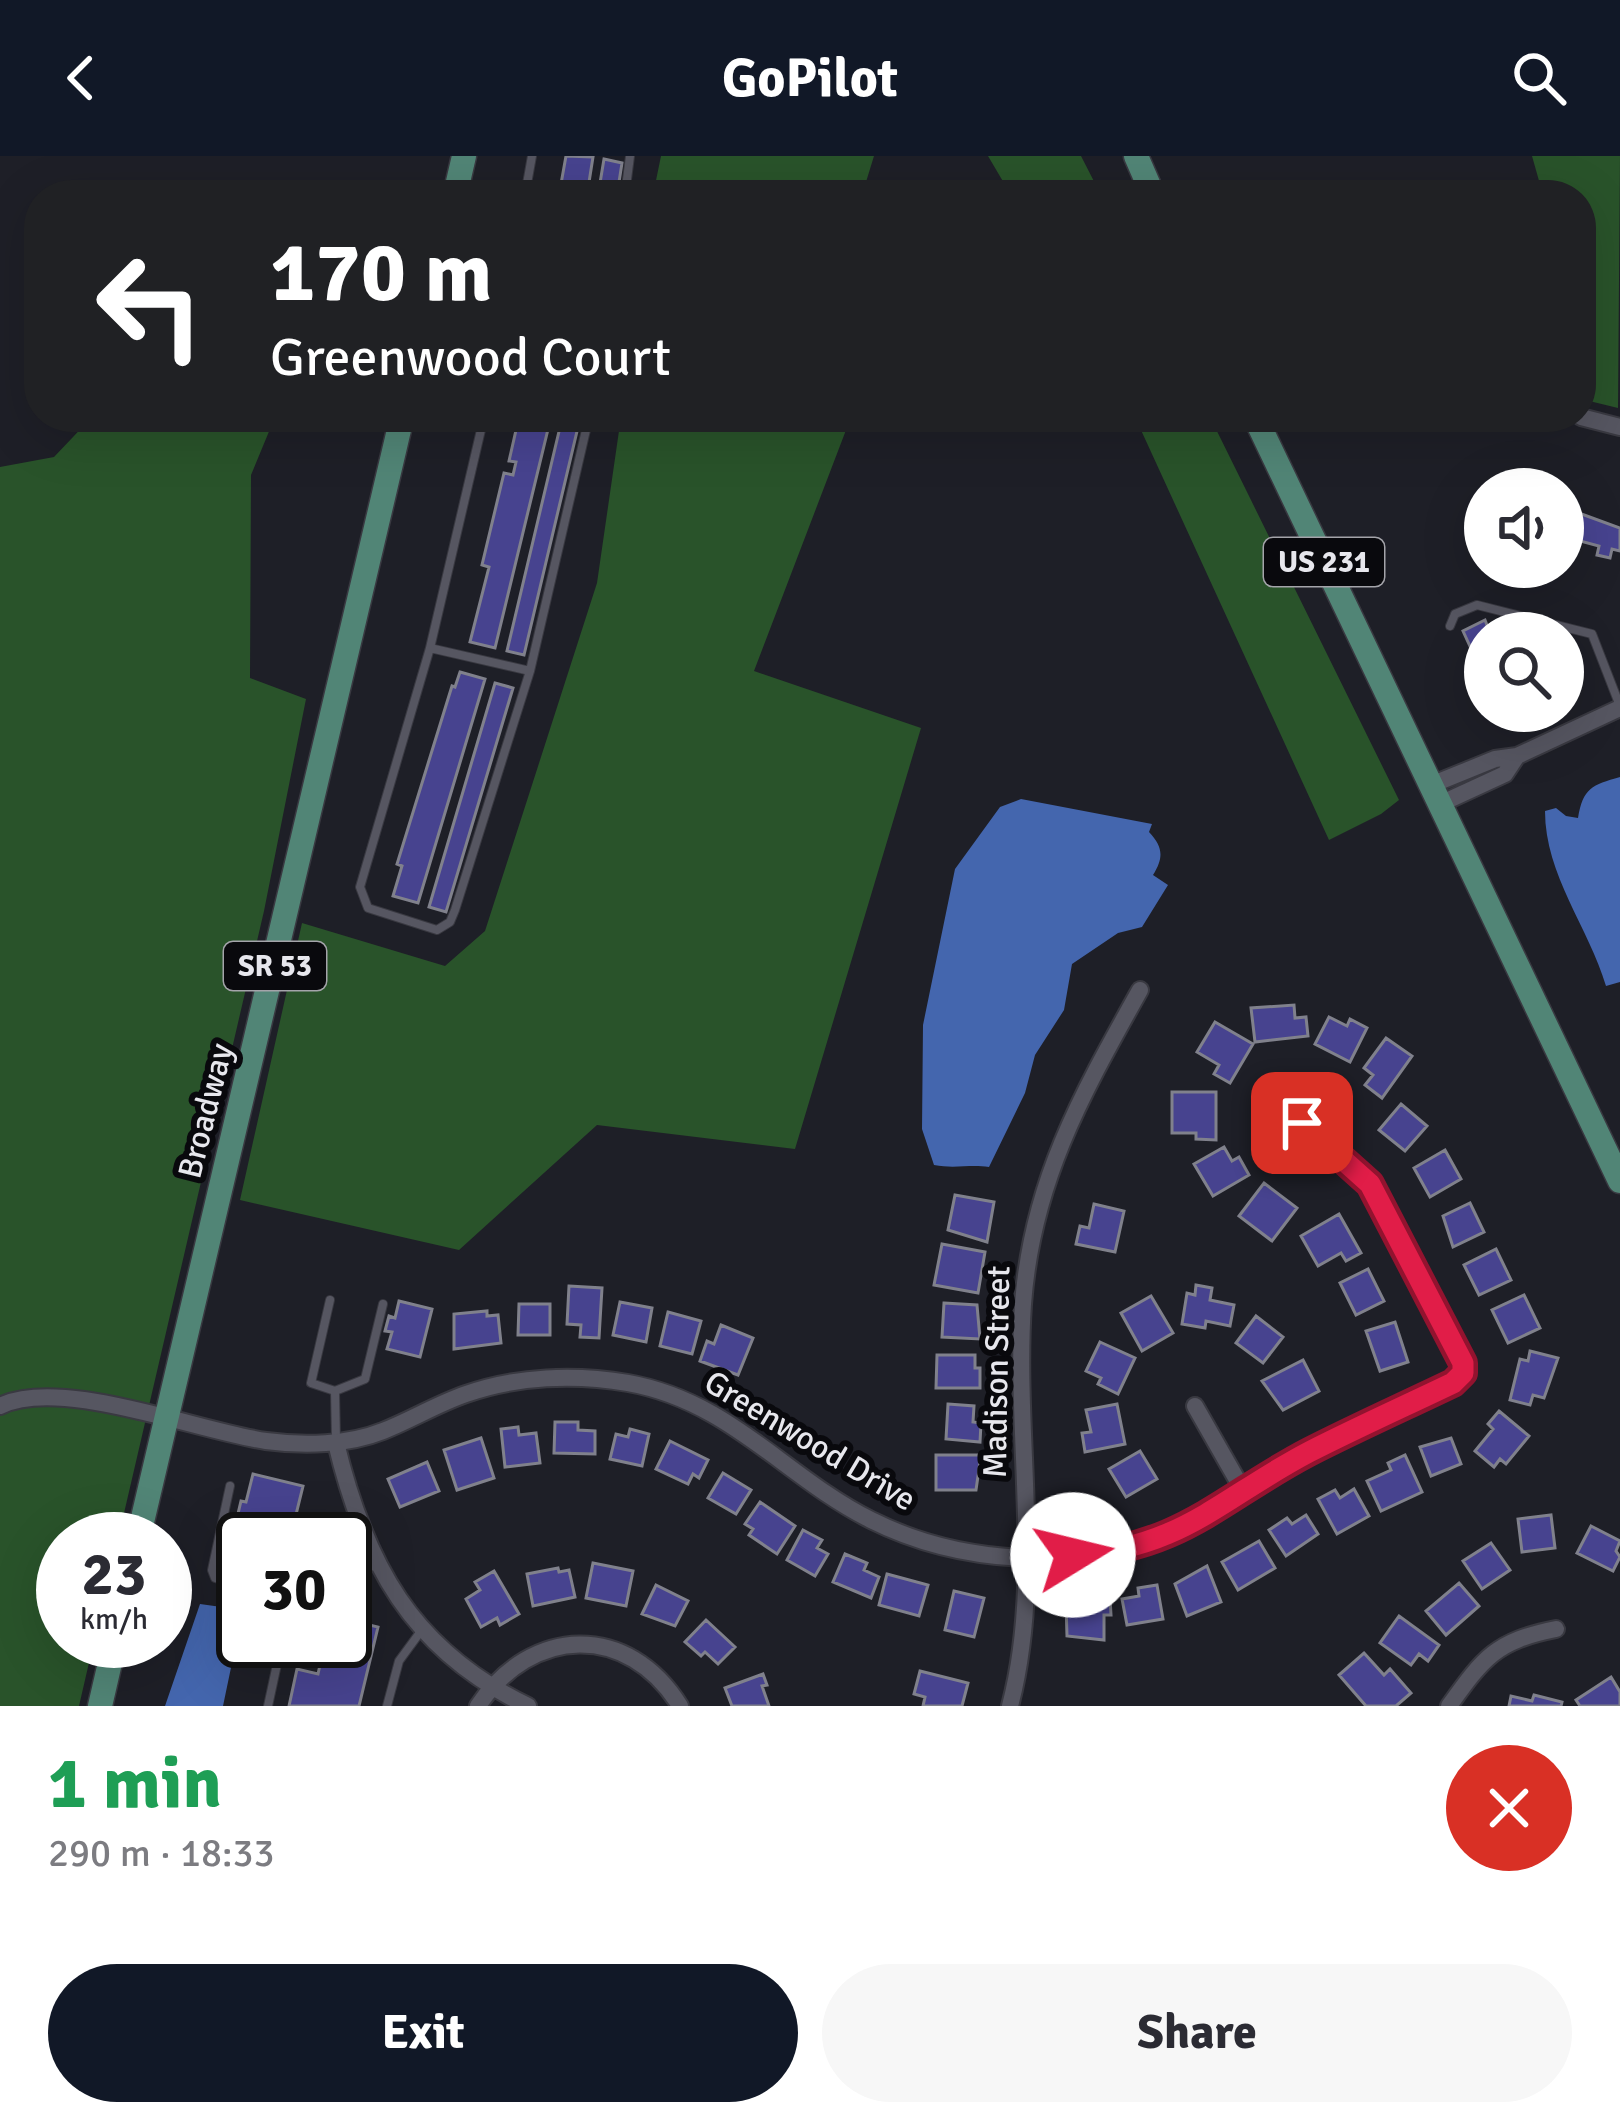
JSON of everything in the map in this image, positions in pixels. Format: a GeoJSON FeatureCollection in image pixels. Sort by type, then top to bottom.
{"type":"FeatureCollection","features":[{"type":"Feature","properties":{"kind":"main road","name":"Broadway"},"geometry":{"type":"LineString","coordinates":[[144,1512],[398,432]]}},
{"type":"Feature","properties":{"kind":"main road","name":"US 231"},"geometry":{"type":"LineString","coordinates":[[1262,432],[1620,1180]]}},
{"type":"Feature","properties":{"kind":"main road"},"geometry":{"type":"LineString","coordinates":[[100,1706],[109,1668]]}},
{"type":"Feature","properties":{"kind":"street"},"geometry":{"type":"LineString","coordinates":[[1435,795],[1496,759],[1517,756],[1620,707]]}},
{"type":"Feature","properties":{"kind":"street","name":"Madison Street"},"geometry":{"type":"LineString","coordinates":[[1010,1706],[1025,1601],[1023,1305],[1030,1250],[1056,1151],[1140,990]]}},
{"type":"Feature","properties":{"kind":"street","name":"Greenwood Drive"},"geometry":{"type":"LineString","coordinates":[[0,1406],[50,1395],[266,1441],[335,1443],[380,1433],[468,1393],[507,1383],[547,1378],[628,1383],[703,1407],[750,1434],[872,1520],[953,1549],[1024,1557],[1101,1554],[1155,1540],[1206,1518],[1307,1454],[1453,1383],[1463,1373],[1463,1363],[1370,1184],[1302,1123]]}},
{"type":"Feature","properties":{"kind":"street"},"geometry":{"type":"LineString","coordinates":[[1195,1406],[1244,1492]]}},
{"type":"Feature","properties":{"kind":"street"},"geometry":{"type":"LineString","coordinates":[[335,1443],[352,1512],[376,1565],[422,1630],[491,1687],[528,1706]]}},
{"type":"Feature","properties":{"kind":"street"},"geometry":{"type":"LineString","coordinates":[[1449,1706],[1487,1659],[1515,1637],[1556,1629]]}},
{"type":"Feature","properties":{"kind":"street"},"geometry":{"type":"LineString","coordinates":[[478,1706],[519,1661],[558,1645],[607,1648],[641,1664],[680,1706]]}},
{"type":"Feature","properties":{"kind":"lane"},"geometry":{"type":"LineString","coordinates":[[480,432],[430,648],[360,887],[368,908],[437,930],[451,922],[530,671],[586,432]]}},
{"type":"Feature","properties":{"kind":"lane"},"geometry":{"type":"LineString","coordinates":[[1450,626],[1455,614],[1477,605],[1592,634],[1620,707]]}},
{"type":"Feature","properties":{"kind":"lane"},"geometry":{"type":"LineString","coordinates":[[430,648],[530,671]]}},
{"type":"Feature","properties":{"kind":"lane"},"geometry":{"type":"LineString","coordinates":[[330,1300],[311,1384],[335,1391],[365,1379],[382,1304]]}},
{"type":"Feature","properties":{"kind":"lane"},"geometry":{"type":"LineString","coordinates":[[335,1391],[335,1443]]}},
{"type":"Feature","properties":{"kind":"lane"},"geometry":{"type":"LineString","coordinates":[[224,1512],[230,1486]]}},
{"type":"Feature","properties":{"kind":"lane"},"geometry":{"type":"LineString","coordinates":[[372,1566],[376,1565]]}},
{"type":"Feature","properties":{"kind":"lane"},"geometry":{"type":"LineString","coordinates":[[387,1706],[399,1661],[422,1630]]}},
{"type":"Feature","properties":{"kind":"lane"},"geometry":{"type":"LineString","coordinates":[[268,1706],[276,1668]]}},
{"type":"Feature","properties":{"kind":"green space"},"geometry":{"type":"Polygon","coordinates":[[[661,156],[874,156],[867,180],[656,180],[661,156]]]}},
{"type":"Feature","properties":{"kind":"green space"},"geometry":{"type":"Polygon","coordinates":[[[988,156],[1081,156],[1093,180],[1002,180],[988,156]]]}},
{"type":"Feature","properties":{"kind":"green space"},"geometry":{"type":"Polygon","coordinates":[[[1532,156],[1620,156],[1618,408],[1596,403],[1596,180],[1539,180],[1532,156]]]}},
{"type":"Feature","properties":{"kind":"green space"},"geometry":{"type":"Polygon","coordinates":[[[78,432],[269,432],[251,475],[250,678],[306,699],[264,911],[124,1512],[36,1512],[36,1668],[88,1668],[79,1706],[0,1706],[0,467],[54,457],[78,432]]]}},
{"type":"Feature","properties":{"kind":"green space"},"geometry":{"type":"Polygon","coordinates":[[[619,432],[845,432],[754,671],[921,728],[795,1149],[597,1125],[459,1250],[240,1200],[302,923],[445,966],[485,931],[597,583],[619,432]]]}},
{"type":"Feature","properties":{"kind":"green space"},"geometry":{"type":"Polygon","coordinates":[[[1142,432],[1217,432],[1399,800],[1329,840],[1142,432]]]}},
{"type":"Feature","properties":{"kind":"water"},"geometry":{"type":"Polygon","coordinates":[[[1620,777],[1620,982],[1606,986],[1552,857],[1545,811],[1556,808],[1578,818],[1590,789],[1620,777]]]}},
{"type":"Feature","properties":{"kind":"water"},"geometry":{"type":"Polygon","coordinates":[[[1021,799],[1152,824],[1149,832],[1160,852],[1153,875],[1168,885],[1142,927],[1118,933],[1072,964],[1064,1010],[1035,1055],[1025,1093],[989,1167],[934,1165],[922,1129],[923,1025],[955,869],[1000,807],[1021,799]]]}},
{"type":"Feature","properties":{"kind":"water"},"geometry":{"type":"Polygon","coordinates":[[[200,1604],[216,1606],[216,1668],[231,1668],[223,1706],[165,1706],[178,1668],[192,1668],[192,1627],[200,1604]]]}},
{"type":"Feature","properties":{"kind":"building"},"geometry":{"type":"Polygon","coordinates":[[[566,156],[593,157],[589,180],[562,180],[566,156]]]}},
{"type":"Feature","properties":{"kind":"building"},"geometry":{"type":"Polygon","coordinates":[[[604,159],[622,163],[619,180],[600,180],[604,159]]]}},
{"type":"Feature","properties":{"kind":"building"},"geometry":{"type":"Polygon","coordinates":[[[516,432],[547,432],[495,648],[470,642],[489,567],[482,565],[504,473],[513,475],[516,462],[509,461],[516,432]]]}},
{"type":"Feature","properties":{"kind":"building"},"geometry":{"type":"Polygon","coordinates":[[[559,432],[577,432],[524,655],[507,651],[559,432]]]}},
{"type":"Feature","properties":{"kind":"building"},"geometry":{"type":"Polygon","coordinates":[[[1584,515],[1620,528],[1620,551],[1612,549],[1610,558],[1597,555],[1599,546],[1584,542],[1584,515]]]}},
{"type":"Feature","properties":{"kind":"building"},"geometry":{"type":"Polygon","coordinates":[[[460,672],[485,679],[418,903],[393,896],[402,866],[397,864],[460,672]]]}},
{"type":"Feature","properties":{"kind":"building"},"geometry":{"type":"Polygon","coordinates":[[[495,683],[513,688],[446,912],[429,907],[495,683]]]}},
{"type":"Feature","properties":{"kind":"building"},"geometry":{"type":"Polygon","coordinates":[[[1294,1005],[1295,1018],[1306,1017],[1308,1036],[1255,1042],[1251,1008],[1294,1005]]]}},
{"type":"Feature","properties":{"kind":"building"},"geometry":{"type":"Polygon","coordinates":[[[1329,1017],[1347,1026],[1350,1019],[1367,1028],[1350,1062],[1315,1044],[1329,1017]]]}},
{"type":"Feature","properties":{"kind":"building"},"geometry":{"type":"Polygon","coordinates":[[[1215,1022],[1253,1044],[1230,1083],[1214,1074],[1219,1065],[1197,1052],[1215,1022]]]}},
{"type":"Feature","properties":{"kind":"building"},"geometry":{"type":"Polygon","coordinates":[[[1386,1038],[1412,1056],[1382,1098],[1365,1085],[1373,1075],[1364,1068],[1386,1038]]]}},
{"type":"Feature","properties":{"kind":"building"},"geometry":{"type":"Polygon","coordinates":[[[1172,1092],[1216,1092],[1216,1140],[1196,1139],[1196,1133],[1172,1133],[1172,1092]]]}},
{"type":"Feature","properties":{"kind":"building"},"geometry":{"type":"Polygon","coordinates":[[[1401,1104],[1427,1126],[1405,1151],[1379,1130],[1401,1104]]]}},
{"type":"Feature","properties":{"kind":"building"},"geometry":{"type":"Polygon","coordinates":[[[1224,1147],[1232,1161],[1239,1157],[1249,1175],[1213,1196],[1194,1164],[1224,1147]]]}},
{"type":"Feature","properties":{"kind":"building"},"geometry":{"type":"Polygon","coordinates":[[[1445,1150],[1461,1179],[1430,1197],[1414,1168],[1445,1150]]]}},
{"type":"Feature","properties":{"kind":"building"},"geometry":{"type":"Polygon","coordinates":[[[1264,1183],[1297,1208],[1272,1241],[1239,1216],[1264,1183]]]}},
{"type":"Feature","properties":{"kind":"building"},"geometry":{"type":"Polygon","coordinates":[[[955,1195],[994,1202],[987,1242],[948,1230],[955,1195]]]}},
{"type":"Feature","properties":{"kind":"building"},"geometry":{"type":"Polygon","coordinates":[[[1470,1203],[1484,1232],[1453,1247],[1443,1216],[1470,1203]]]}},
{"type":"Feature","properties":{"kind":"building"},"geometry":{"type":"Polygon","coordinates":[[[1094,1204],[1124,1211],[1115,1252],[1076,1244],[1080,1226],[1089,1228],[1094,1204]]]}},
{"type":"Feature","properties":{"kind":"building"},"geometry":{"type":"Polygon","coordinates":[[[1339,1214],[1361,1253],[1346,1261],[1341,1253],[1318,1266],[1301,1236],[1339,1214]]]}},
{"type":"Feature","properties":{"kind":"building"},"geometry":{"type":"Polygon","coordinates":[[[942,1244],[985,1252],[978,1293],[934,1285],[942,1244]]]}},
{"type":"Feature","properties":{"kind":"building"},"geometry":{"type":"Polygon","coordinates":[[[1496,1249],[1511,1280],[1479,1295],[1464,1265],[1496,1249]]]}},
{"type":"Feature","properties":{"kind":"building"},"geometry":{"type":"Polygon","coordinates":[[[1368,1269],[1384,1301],[1356,1315],[1340,1283],[1368,1269]]]}},
{"type":"Feature","properties":{"kind":"building"},"geometry":{"type":"Polygon","coordinates":[[[1196,1285],[1212,1288],[1210,1300],[1234,1305],[1230,1326],[1206,1321],[1205,1328],[1182,1324],[1187,1293],[1195,1295],[1196,1285]]]}},
{"type":"Feature","properties":{"kind":"building"},"geometry":{"type":"Polygon","coordinates":[[[569,1286],[602,1288],[599,1338],[580,1337],[581,1325],[567,1324],[569,1286]]]}},
{"type":"Feature","properties":{"kind":"building"},"geometry":{"type":"Polygon","coordinates":[[[1524,1295],[1540,1328],[1508,1343],[1492,1310],[1524,1295]]]}},
{"type":"Feature","properties":{"kind":"building"},"geometry":{"type":"Polygon","coordinates":[[[1151,1296],[1173,1333],[1142,1351],[1121,1313],[1151,1296]]]}},
{"type":"Feature","properties":{"kind":"building"},"geometry":{"type":"Polygon","coordinates":[[[399,1301],[432,1309],[420,1357],[387,1349],[392,1332],[385,1331],[399,1301]]]}},
{"type":"Feature","properties":{"kind":"building"},"geometry":{"type":"Polygon","coordinates":[[[620,1302],[652,1308],[646,1342],[613,1335],[620,1302]]]}},
{"type":"Feature","properties":{"kind":"building"},"geometry":{"type":"Polygon","coordinates":[[[944,1303],[977,1305],[980,1339],[942,1337],[944,1303]]]}},
{"type":"Feature","properties":{"kind":"building"},"geometry":{"type":"Polygon","coordinates":[[[519,1304],[550,1304],[550,1335],[518,1335],[519,1304]]]}},
{"type":"Feature","properties":{"kind":"building"},"geometry":{"type":"Polygon","coordinates":[[[487,1311],[487,1316],[498,1315],[501,1343],[454,1349],[454,1314],[487,1311]]]}},
{"type":"Feature","properties":{"kind":"building"},"geometry":{"type":"Polygon","coordinates":[[[668,1312],[701,1321],[692,1354],[660,1346],[668,1312]]]}},
{"type":"Feature","properties":{"kind":"building"},"geometry":{"type":"Polygon","coordinates":[[[1256,1316],[1283,1337],[1263,1363],[1236,1343],[1256,1316]]]}},
{"type":"Feature","properties":{"kind":"building"},"geometry":{"type":"Polygon","coordinates":[[[1395,1322],[1408,1362],[1380,1371],[1366,1331],[1395,1322]]]}},
{"type":"Feature","properties":{"kind":"building"},"geometry":{"type":"Polygon","coordinates":[[[721,1325],[753,1338],[738,1375],[700,1361],[707,1341],[714,1344],[721,1325]]]}},
{"type":"Feature","properties":{"kind":"building"},"geometry":{"type":"Polygon","coordinates":[[[1100,1342],[1135,1358],[1118,1394],[1086,1371],[1100,1342]]]}},
{"type":"Feature","properties":{"kind":"building"},"geometry":{"type":"Polygon","coordinates":[[[1530,1351],[1558,1358],[1544,1398],[1533,1395],[1530,1405],[1510,1400],[1520,1359],[1528,1361],[1530,1351]]]}},
{"type":"Feature","properties":{"kind":"building"},"geometry":{"type":"Polygon","coordinates":[[[937,1355],[975,1355],[980,1388],[936,1388],[937,1355]]]}},
{"type":"Feature","properties":{"kind":"building"},"geometry":{"type":"Polygon","coordinates":[[[1303,1360],[1319,1391],[1283,1410],[1262,1381],[1303,1360]]]}},
{"type":"Feature","properties":{"kind":"building"},"geometry":{"type":"Polygon","coordinates":[[[948,1404],[974,1406],[973,1422],[981,1423],[980,1442],[946,1439],[948,1404]]]}},
{"type":"Feature","properties":{"kind":"building"},"geometry":{"type":"Polygon","coordinates":[[[1117,1404],[1125,1444],[1085,1452],[1082,1433],[1091,1432],[1086,1410],[1117,1404]]]}},
{"type":"Feature","properties":{"kind":"building"},"geometry":{"type":"Polygon","coordinates":[[[1499,1411],[1529,1436],[1506,1464],[1500,1459],[1494,1467],[1475,1451],[1493,1429],[1488,1424],[1499,1411]]]}},
{"type":"Feature","properties":{"kind":"building"},"geometry":{"type":"Polygon","coordinates":[[[555,1422],[578,1422],[578,1430],[595,1431],[595,1454],[554,1453],[555,1422]]]}},
{"type":"Feature","properties":{"kind":"building"},"geometry":{"type":"Polygon","coordinates":[[[518,1427],[519,1435],[536,1433],[540,1463],[505,1467],[501,1429],[518,1427]]]}},
{"type":"Feature","properties":{"kind":"building"},"geometry":{"type":"Polygon","coordinates":[[[630,1429],[649,1434],[642,1466],[610,1459],[616,1434],[628,1437],[630,1429]]]}},
{"type":"Feature","properties":{"kind":"building"},"geometry":{"type":"Polygon","coordinates":[[[481,1438],[494,1478],[457,1490],[444,1450],[481,1438]]]}},
{"type":"Feature","properties":{"kind":"building"},"geometry":{"type":"Polygon","coordinates":[[[1451,1438],[1461,1464],[1431,1476],[1420,1447],[1451,1438]]]}},
{"type":"Feature","properties":{"kind":"building"},"geometry":{"type":"Polygon","coordinates":[[[670,1441],[708,1460],[699,1478],[693,1474],[688,1484],[656,1469],[670,1441]]]}},
{"type":"Feature","properties":{"kind":"building"},"geometry":{"type":"Polygon","coordinates":[[[1140,1451],[1157,1479],[1126,1497],[1109,1469],[1140,1451]]]}},
{"type":"Feature","properties":{"kind":"building"},"geometry":{"type":"Polygon","coordinates":[[[936,1455],[981,1455],[976,1490],[936,1490],[936,1455]]]}},
{"type":"Feature","properties":{"kind":"building"},"geometry":{"type":"Polygon","coordinates":[[[1405,1455],[1422,1492],[1381,1511],[1367,1481],[1391,1470],[1388,1463],[1405,1455]]]}},
{"type":"Feature","properties":{"kind":"building"},"geometry":{"type":"Polygon","coordinates":[[[427,1462],[439,1491],[400,1507],[388,1479],[427,1462]]]}},
{"type":"Feature","properties":{"kind":"building"},"geometry":{"type":"Polygon","coordinates":[[[723,1473],[751,1490],[736,1514],[708,1498],[723,1473]]]}},
{"type":"Feature","properties":{"kind":"building"},"geometry":{"type":"Polygon","coordinates":[[[253,1474],[303,1486],[297,1512],[238,1512],[241,1501],[246,1502],[253,1474]]]}},
{"type":"Feature","properties":{"kind":"building"},"geometry":{"type":"Polygon","coordinates":[[[1354,1489],[1369,1516],[1337,1534],[1318,1499],[1335,1490],[1340,1498],[1354,1489]]]}},
{"type":"Feature","properties":{"kind":"building"},"geometry":{"type":"Polygon","coordinates":[[[760,1502],[795,1526],[777,1554],[749,1535],[753,1529],[745,1524],[760,1502]]]}},
{"type":"Feature","properties":{"kind":"building"},"geometry":{"type":"Polygon","coordinates":[[[1306,1515],[1318,1534],[1286,1556],[1269,1530],[1287,1518],[1292,1524],[1306,1515]]]}},
{"type":"Feature","properties":{"kind":"building"},"geometry":{"type":"Polygon","coordinates":[[[1551,1515],[1555,1548],[1522,1552],[1518,1519],[1551,1515]]]}},
{"type":"Feature","properties":{"kind":"building"},"geometry":{"type":"Polygon","coordinates":[[[1591,1526],[1620,1541],[1616,1551],[1620,1557],[1613,1571],[1577,1553],[1591,1526]]]}},
{"type":"Feature","properties":{"kind":"building"},"geometry":{"type":"Polygon","coordinates":[[[803,1530],[822,1540],[817,1548],[828,1554],[815,1576],[787,1560],[803,1530]]]}},
{"type":"Feature","properties":{"kind":"building"},"geometry":{"type":"Polygon","coordinates":[[[1259,1541],[1275,1568],[1238,1590],[1222,1562],[1259,1541]]]}},
{"type":"Feature","properties":{"kind":"building"},"geometry":{"type":"Polygon","coordinates":[[[1491,1543],[1510,1570],[1482,1589],[1463,1561],[1491,1543]]]}},
{"type":"Feature","properties":{"kind":"building"},"geometry":{"type":"Polygon","coordinates":[[[845,1554],[867,1563],[864,1570],[879,1577],[871,1598],[833,1582],[845,1554]]]}},
{"type":"Feature","properties":{"kind":"building"},"geometry":{"type":"Polygon","coordinates":[[[593,1563],[633,1571],[626,1606],[586,1598],[593,1563]]]}},
{"type":"Feature","properties":{"kind":"building"},"geometry":{"type":"Polygon","coordinates":[[[1207,1566],[1221,1602],[1187,1616],[1175,1584],[1207,1566]]]}},
{"type":"Feature","properties":{"kind":"building"},"geometry":{"type":"Polygon","coordinates":[[[558,1568],[559,1572],[569,1570],[575,1597],[533,1606],[527,1574],[558,1568]]]}},
{"type":"Feature","properties":{"kind":"building"},"geometry":{"type":"Polygon","coordinates":[[[494,1571],[519,1614],[500,1625],[497,1618],[481,1627],[466,1599],[480,1590],[475,1582],[494,1571]]]}},
{"type":"Feature","properties":{"kind":"building"},"geometry":{"type":"Polygon","coordinates":[[[887,1574],[928,1585],[919,1616],[879,1605],[887,1574]]]}},
{"type":"Feature","properties":{"kind":"building"},"geometry":{"type":"Polygon","coordinates":[[[1459,1583],[1479,1606],[1446,1635],[1426,1611],[1459,1583]]]}},
{"type":"Feature","properties":{"kind":"building"},"geometry":{"type":"Polygon","coordinates":[[[656,1585],[688,1601],[675,1626],[642,1614],[656,1585]]]}},
{"type":"Feature","properties":{"kind":"building"},"geometry":{"type":"Polygon","coordinates":[[[1157,1585],[1163,1619],[1127,1625],[1122,1599],[1139,1596],[1138,1588],[1157,1585]]]}},
{"type":"Feature","properties":{"kind":"building"},"geometry":{"type":"Polygon","coordinates":[[[954,1591],[984,1598],[974,1637],[945,1630],[954,1591]]]}},
{"type":"Feature","properties":{"kind":"building"},"geometry":{"type":"Polygon","coordinates":[[[1082,1597],[1110,1597],[1104,1640],[1067,1636],[1066,1604],[1082,1604],[1082,1597]]]}},
{"type":"Feature","properties":{"kind":"building"},"geometry":{"type":"Polygon","coordinates":[[[1399,1616],[1439,1645],[1428,1661],[1419,1654],[1411,1665],[1380,1643],[1399,1616]]]}},
{"type":"Feature","properties":{"kind":"building"},"geometry":{"type":"Polygon","coordinates":[[[706,1620],[735,1647],[718,1664],[685,1642],[706,1620]]]}},
{"type":"Feature","properties":{"kind":"building"},"geometry":{"type":"Polygon","coordinates":[[[1364,1653],[1384,1675],[1390,1669],[1411,1693],[1396,1706],[1366,1706],[1339,1675],[1364,1653]]]}},
{"type":"Feature","properties":{"kind":"building"},"geometry":{"type":"Polygon","coordinates":[[[319,1668],[368,1668],[359,1706],[289,1706],[297,1669],[318,1674],[319,1668]]]}},
{"type":"Feature","properties":{"kind":"building"},"geometry":{"type":"Polygon","coordinates":[[[920,1671],[968,1683],[962,1706],[923,1706],[925,1697],[914,1694],[920,1671]]]}},
{"type":"Feature","properties":{"kind":"building"},"geometry":{"type":"Polygon","coordinates":[[[763,1674],[769,1706],[732,1706],[725,1688],[763,1674]]]}},
{"type":"Feature","properties":{"kind":"building"},"geometry":{"type":"Polygon","coordinates":[[[1611,1677],[1620,1692],[1620,1706],[1580,1706],[1576,1700],[1611,1677]]]}},
{"type":"Feature","properties":{"kind":"building"},"geometry":{"type":"Polygon","coordinates":[[[1534,1695],[1562,1702],[1561,1706],[1509,1706],[1511,1696],[1532,1701],[1534,1695]]]}},
{"type":"Feature","properties":{"kind":"route"},"geometry":{"type":"LineString","coordinates":[[1073,1555],[1101,1554],[1180,1531],[1307,1454],[1453,1383],[1463,1373],[1463,1363],[1370,1184],[1302,1123]]}}]}
